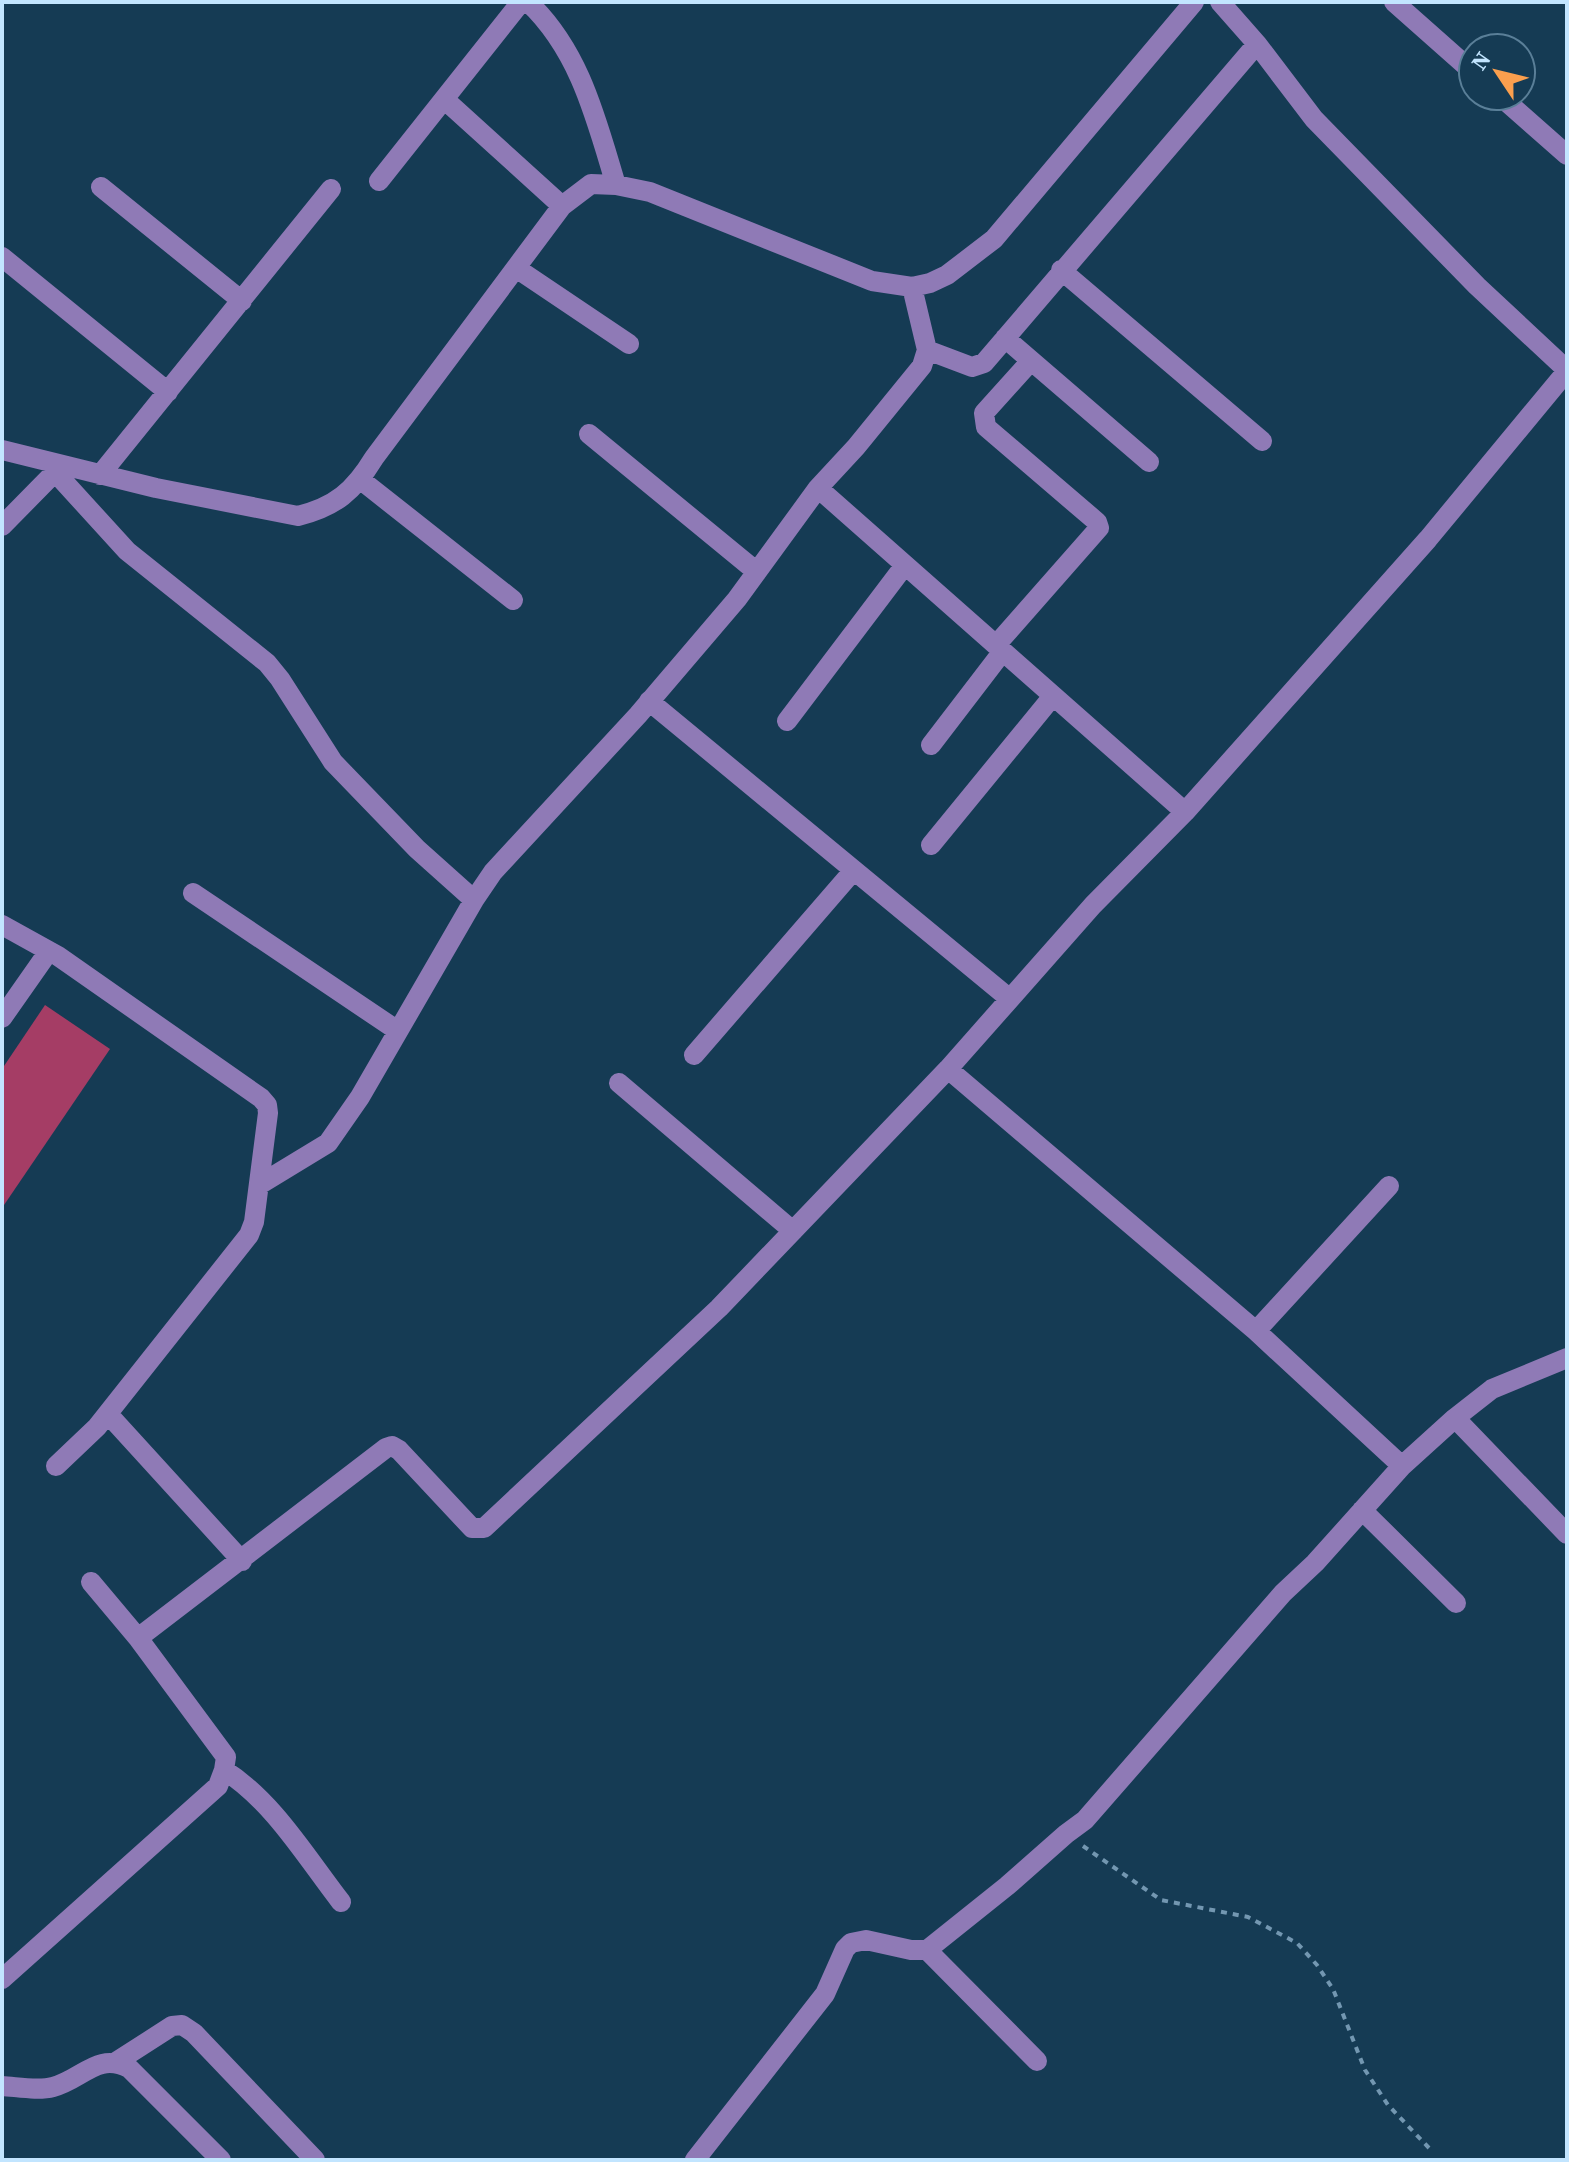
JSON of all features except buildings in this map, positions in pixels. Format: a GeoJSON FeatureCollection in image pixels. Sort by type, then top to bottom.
{"type":"FeatureCollection","features":[{"type":"Feature","properties":{"kind":"street"},"geometry":{"type":"LineString","coordinates":[[379,181],[521,2]]}},
{"type":"Feature","properties":{"kind":"street"},"geometry":{"type":"LineString","coordinates":[[528,2],[568,51],[590,99],[616,185]]}},
{"type":"Feature","properties":{"kind":"street"},"geometry":{"type":"LineString","coordinates":[[2,450],[58,469],[298,516],[335,503],[361,480],[374,458],[562,206],[591,184],[650,192],[872,281],[912,287],[947,275],[994,239],[1194,2]]}},
{"type":"Feature","properties":{"kind":"street"},"geometry":{"type":"LineString","coordinates":[[138,1638],[392,1446],[472,1528],[484,1528],[719,1308],[948,1069],[1093,905],[1185,812],[1428,539],[1567,370],[1477,286],[1314,119],[1257,44],[1220,2]]}},
{"type":"Feature","properties":{"kind":"street"},"geometry":{"type":"LineString","coordinates":[[1394,2],[1457,58]]}},
{"type":"Feature","properties":{"kind":"street"},"geometry":{"type":"LineString","coordinates":[[927,350],[972,367],[984,363],[1257,44]]}},
{"type":"Feature","properties":{"kind":"street"},"geometry":{"type":"LineString","coordinates":[[444,99],[562,206]]}},
{"type":"Feature","properties":{"kind":"street"},"geometry":{"type":"LineString","coordinates":[[1518,112],[1567,155]]}},
{"type":"Feature","properties":{"kind":"street"},"geometry":{"type":"LineString","coordinates":[[101,187],[242,301]]}},
{"type":"Feature","properties":{"kind":"street"},"geometry":{"type":"LineString","coordinates":[[100,475],[331,189]]}},
{"type":"Feature","properties":{"kind":"street"},"geometry":{"type":"LineString","coordinates":[[2,257],[168,392]]}},
{"type":"Feature","properties":{"kind":"street"},"geometry":{"type":"LineString","coordinates":[[516,268],[629,344]]}},
{"type":"Feature","properties":{"kind":"street"},"geometry":{"type":"LineString","coordinates":[[1061,270],[1262,441]]}},
{"type":"Feature","properties":{"kind":"street"},"geometry":{"type":"LineString","coordinates":[[259,1185],[328,1143],[360,1097],[493,872],[737,599],[818,488],[922,366],[927,350],[912,287]]}},
{"type":"Feature","properties":{"kind":"street"},"geometry":{"type":"LineString","coordinates":[[1005,338],[1149,462]]}},
{"type":"Feature","properties":{"kind":"street"},"geometry":{"type":"LineString","coordinates":[[931,745],[999,648],[1099,528],[1097,522],[986,427],[984,413],[1030,362]]}},
{"type":"Feature","properties":{"kind":"street"},"geometry":{"type":"LineString","coordinates":[[589,434],[757,572]]}},
{"type":"Feature","properties":{"kind":"street"},"geometry":{"type":"LineString","coordinates":[[2,526],[58,469]]}},
{"type":"Feature","properties":{"kind":"street"},"geometry":{"type":"LineString","coordinates":[[58,469],[127,551],[267,663],[333,762],[417,849],[474,900]]}},
{"type":"Feature","properties":{"kind":"street"},"geometry":{"type":"LineString","coordinates":[[361,480],[513,600]]}},
{"type":"Feature","properties":{"kind":"street"},"geometry":{"type":"LineString","coordinates":[[818,488],[1185,812]]}},
{"type":"Feature","properties":{"kind":"street"},"geometry":{"type":"LineString","coordinates":[[787,721],[905,565]]}},
{"type":"Feature","properties":{"kind":"street"},"geometry":{"type":"LineString","coordinates":[[931,845],[1053,696]]}},
{"type":"Feature","properties":{"kind":"street"},"geometry":{"type":"LineString","coordinates":[[649,701],[1010,999]]}},
{"type":"Feature","properties":{"kind":"street"},"geometry":{"type":"LineString","coordinates":[[694,1055],[854,870]]}},
{"type":"Feature","properties":{"kind":"street"},"geometry":{"type":"LineString","coordinates":[[193,893],[398,1031]]}},
{"type":"Feature","properties":{"kind":"street"},"geometry":{"type":"LineString","coordinates":[[2,925],[49,951],[261,1098],[267,1105],[268,1113],[254,1222],[249,1235],[108,1414],[56,1466]]}},
{"type":"Feature","properties":{"kind":"street"},"geometry":{"type":"LineString","coordinates":[[2,1018],[49,951]]}},
{"type":"Feature","properties":{"kind":"street"},"geometry":{"type":"LineString","coordinates":[[948,1069],[1256,1331],[1402,1466]]}},
{"type":"Feature","properties":{"kind":"street"},"geometry":{"type":"LineString","coordinates":[[619,1083],[793,1231]]}},
{"type":"Feature","properties":{"kind":"street"},"geometry":{"type":"LineString","coordinates":[[1256,1331],[1389,1186]]}},
{"type":"Feature","properties":{"kind":"street"},"geometry":{"type":"LineString","coordinates":[[695,2160],[825,1994],[845,1949],[851,1943],[866,1940],[911,1950],[927,1950],[984,1906],[1085,1820],[1283,1593],[1315,1563],[1402,1466],[1492,1389],[1567,1358]]}},
{"type":"Feature","properties":{"kind":"street"},"geometry":{"type":"LineString","coordinates":[[108,1414],[242,1561]]}},
{"type":"Feature","properties":{"kind":"street"},"geometry":{"type":"LineString","coordinates":[[1455,1418],[1567,1534]]}},
{"type":"Feature","properties":{"kind":"street"},"geometry":{"type":"LineString","coordinates":[[1362,1510],[1456,1603]]}},
{"type":"Feature","properties":{"kind":"street"},"geometry":{"type":"LineString","coordinates":[[2,1979],[218,1786],[224,1770],[226,1757],[138,1638],[91,1582]]}},
{"type":"Feature","properties":{"kind":"street"},"geometry":{"type":"LineString","coordinates":[[224,1770],[261,1799],[341,1902]]}},
{"type":"Feature","properties":{"kind":"street"},"geometry":{"type":"LineString","coordinates":[[927,1950],[1037,2061]]}},
{"type":"Feature","properties":{"kind":"street"},"geometry":{"type":"LineString","coordinates":[[116,2062],[172,2026],[182,2025],[194,2033],[315,2160]]}},
{"type":"Feature","properties":{"kind":"street"},"geometry":{"type":"LineString","coordinates":[[2,2086],[50,2088],[101,2063],[116,2062],[129,2068],[221,2160]]}},
{"type":"Feature","properties":{"kind":"path"},"geometry":{"type":"LineString","coordinates":[[1066,1834],[1161,1900],[1248,1917],[1297,1943],[1333,1989],[1365,2070],[1388,2105],[1429,2148]]}}]}
